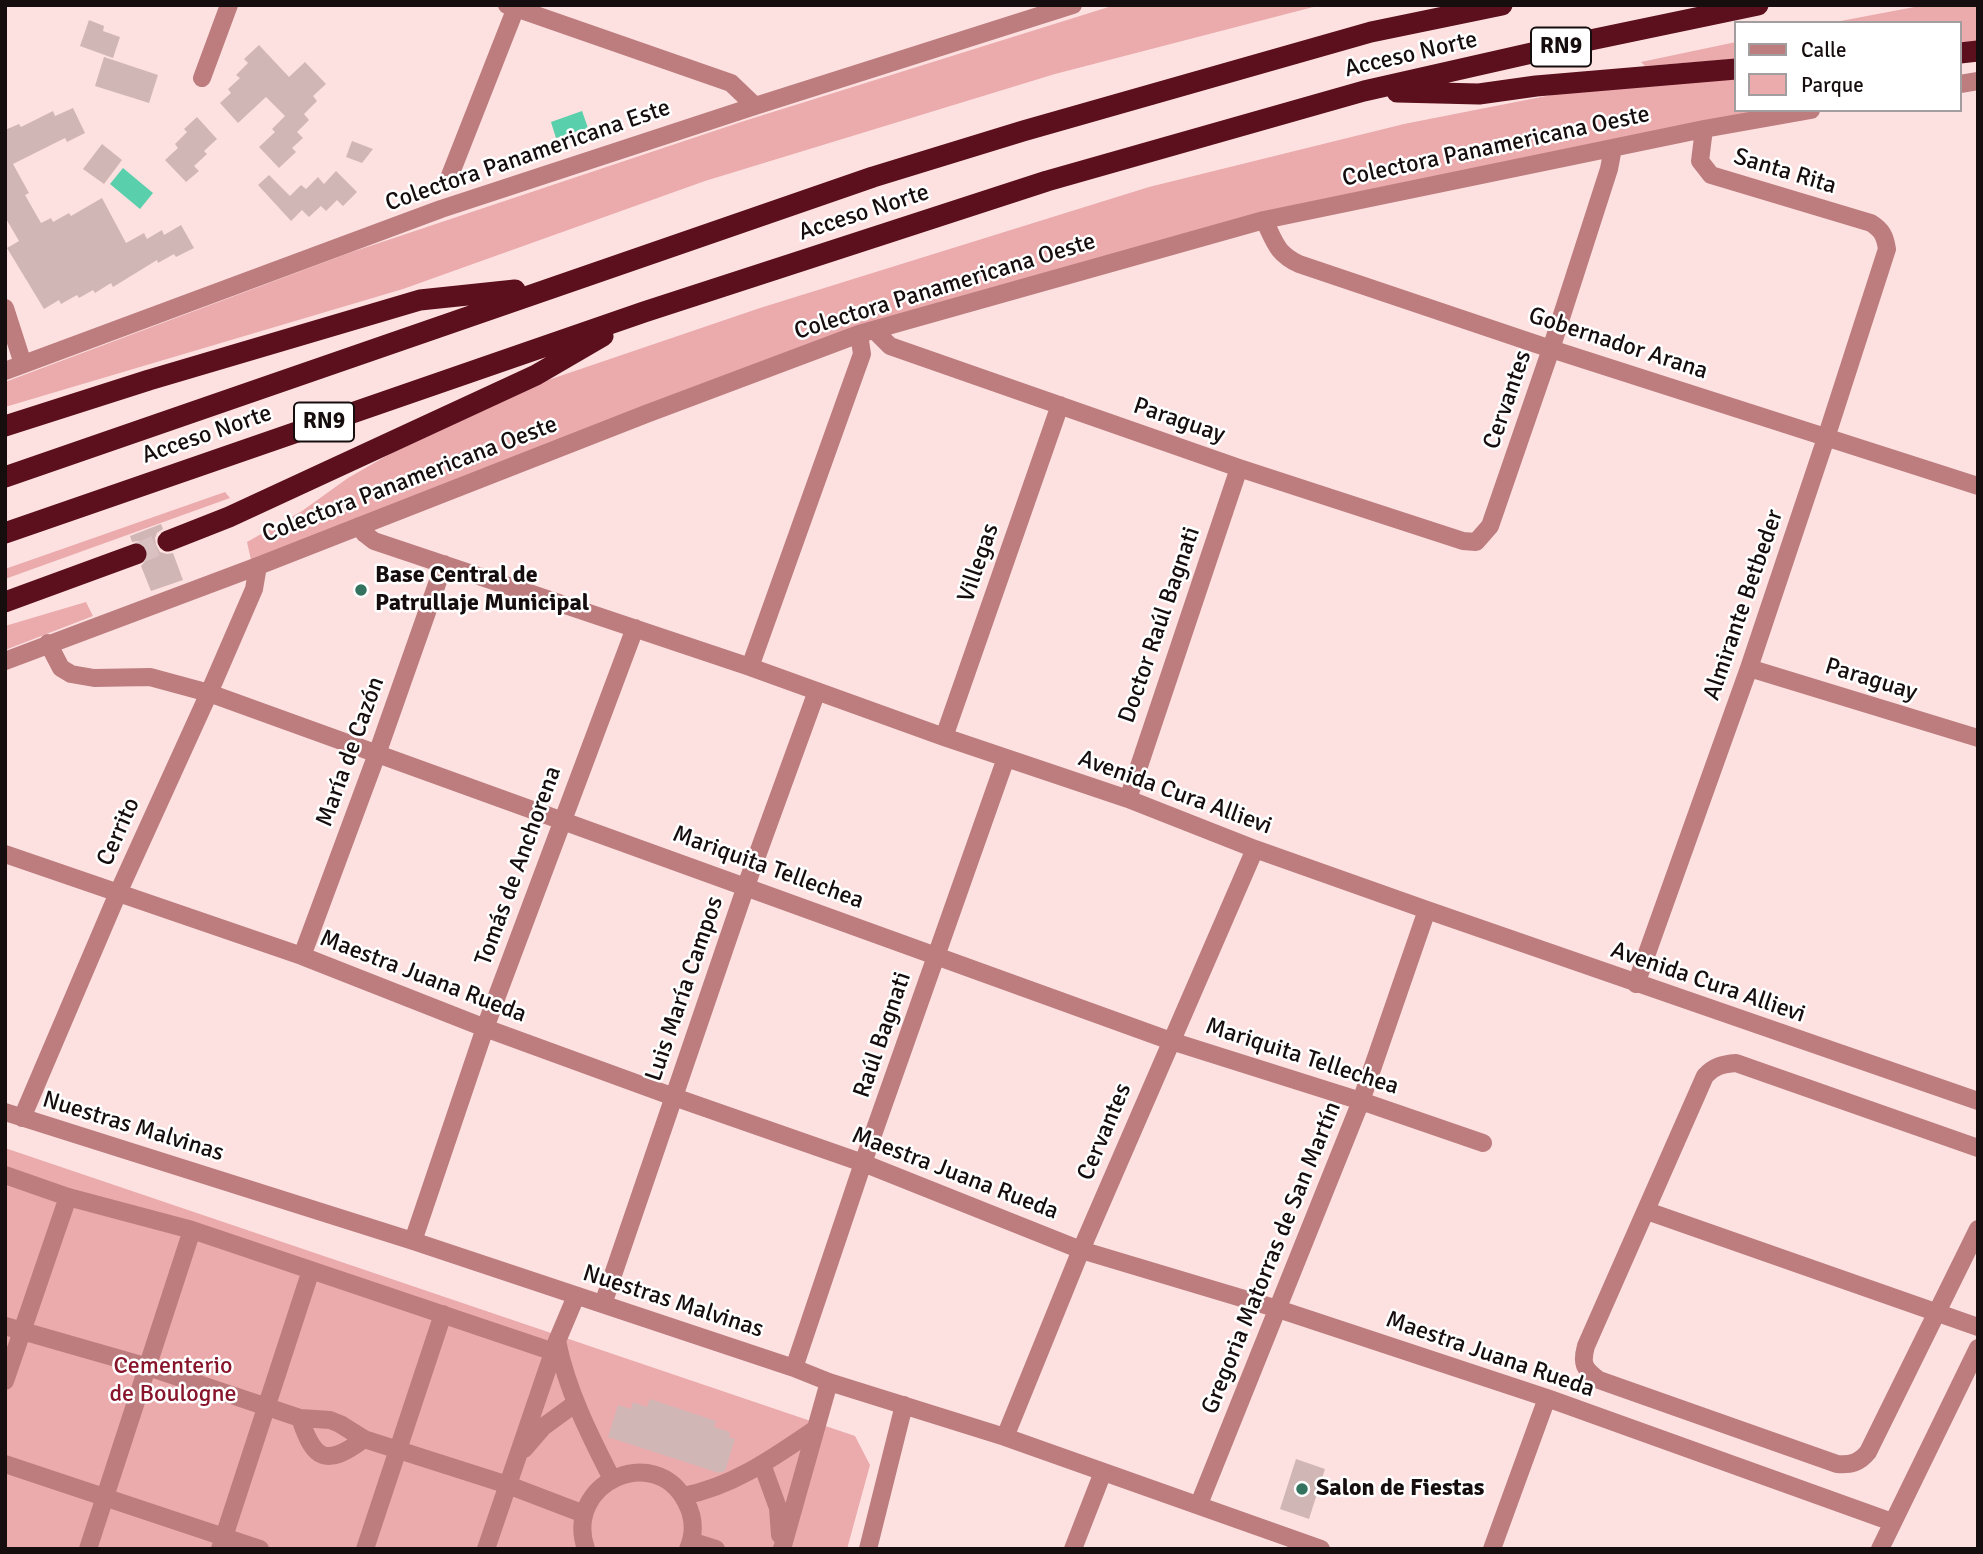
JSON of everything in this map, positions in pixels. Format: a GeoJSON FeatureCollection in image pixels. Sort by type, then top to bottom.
{"type":"FeatureCollection","features":[{"type":"Feature","properties":{"kind":"highway"},"geometry":{"type":"LineString","coordinates":[[1371,32],[1433,5]]}},
{"type":"Feature","properties":{"kind":"highway","name":"Acceso Norte"},"geometry":{"type":"LineString","coordinates":[[5,477],[885,173],[1371,32],[1502,5]]}},
{"type":"Feature","properties":{"kind":"highway","name":"Acceso Norte"},"geometry":{"type":"LineString","coordinates":[[5,533],[644,312],[1047,181],[1364,92],[1576,43],[1758,5]]}},
{"type":"Feature","properties":{"kind":"highway"},"geometry":{"type":"LineString","coordinates":[[1364,92],[1479,94],[1536,86],[1734,69]]}},
{"type":"Feature","properties":{"kind":"highway"},"geometry":{"type":"LineString","coordinates":[[5,426],[149,380],[420,300],[552,286]]}},
{"type":"Feature","properties":{"kind":"highway"},"geometry":{"type":"LineString","coordinates":[[168,541],[229,517],[536,375],[644,312]]}},
{"type":"Feature","properties":{"kind":"highway"},"geometry":{"type":"LineString","coordinates":[[5,603],[136,554]]}},
{"type":"Feature","properties":{"kind":"street"},"geometry":{"type":"LineString","coordinates":[[202,78],[229,5]]}},
{"type":"Feature","properties":{"kind":"street","name":"Colectora Panamericana Este"},"geometry":{"type":"LineString","coordinates":[[5,371],[440,209],[1073,5]]}},
{"type":"Feature","properties":{"kind":"street"},"geometry":{"type":"LineString","coordinates":[[449,178],[513,6],[731,83],[755,106]]}},
{"type":"Feature","properties":{"kind":"street","name":"Colectora Panamericana Oeste"},"geometry":{"type":"LineString","coordinates":[[5,661],[866,332],[1264,220],[1704,129],[1800,112]]}},
{"type":"Feature","properties":{"kind":"street","name":"Santa Rita"},"geometry":{"type":"LineString","coordinates":[[1704,129],[1700,161],[1711,175],[1871,223],[1881,229],[1885,239]]}},
{"type":"Feature","properties":{"kind":"street","name":"Cervantes"},"geometry":{"type":"LineString","coordinates":[[1476,542],[1490,526],[1551,349],[1609,169],[1613,148]]}},
{"type":"Feature","properties":{"kind":"street","name":"Gobernador Arana"},"geometry":{"type":"LineString","coordinates":[[1264,220],[1279,251],[1299,264],[1551,349],[1978,486]]}},
{"type":"Feature","properties":{"kind":"street","name":"Almirante Betbeder"},"geometry":{"type":"LineString","coordinates":[[1636,984],[1749,668],[1826,438],[1887,249],[1885,239]]}},
{"type":"Feature","properties":{"kind":"street"},"geometry":{"type":"LineString","coordinates":[[5,308],[23,364]]}},
{"type":"Feature","properties":{"kind":"street"},"geometry":{"type":"LineString","coordinates":[[750,667],[862,354],[866,332]]}},
{"type":"Feature","properties":{"kind":"street","name":"Paraguay"},"geometry":{"type":"LineString","coordinates":[[866,332],[890,346],[1239,468],[1463,541],[1476,542]]}},
{"type":"Feature","properties":{"kind":"street","name":"Villegas"},"geometry":{"type":"LineString","coordinates":[[944,737],[1060,405]]}},
{"type":"Feature","properties":{"kind":"street","name":"Doctor Raúl Bagnati"},"geometry":{"type":"LineString","coordinates":[[1128,799],[1239,468]]}},
{"type":"Feature","properties":{"kind":"street","name":"Avenida Cura Allievi"},"geometry":{"type":"LineString","coordinates":[[359,526],[374,541],[750,667],[944,737],[1128,799],[1255,849],[1636,984],[1978,1101]]}},
{"type":"Feature","properties":{"kind":"street","name":"María de Cazón"},"geometry":{"type":"LineString","coordinates":[[302,956],[444,564]]}},
{"type":"Feature","properties":{"kind":"street","name":"Cerrito"},"geometry":{"type":"LineString","coordinates":[[14,1115],[209,693],[254,589],[258,566]]}},
{"type":"Feature","properties":{"kind":"street","name":"Tomás de Anchorena"},"geometry":{"type":"LineString","coordinates":[[413,1241],[485,1028],[635,628]]}},
{"type":"Feature","properties":{"kind":"street","name":"Mariquita Tellechea"},"geometry":{"type":"LineString","coordinates":[[48,643],[61,668],[77,676],[150,677],[209,693],[1171,1041],[1362,1101],[1483,1143]]}},
{"type":"Feature","properties":{"kind":"street","name":"Paraguay"},"geometry":{"type":"LineString","coordinates":[[1749,668],[1978,738]]}},
{"type":"Feature","properties":{"kind":"street","name":"Luis María Campos"},"geometry":{"type":"LineString","coordinates":[[603,1304],[746,886],[817,691]]}},
{"type":"Feature","properties":{"kind":"street","name":"Raúl Bagnati"},"geometry":{"type":"LineString","coordinates":[[794,1368],[863,1163],[1006,758]]}},
{"type":"Feature","properties":{"kind":"street","name":"Cervantes"},"geometry":{"type":"LineString","coordinates":[[1005,1437],[1081,1250],[1255,849]]}},
{"type":"Feature","properties":{"kind":"street","name":"Maestra Juana Rueda"},"geometry":{"type":"LineString","coordinates":[[5,854],[302,956],[485,1028],[863,1163],[1081,1250],[1278,1309],[1547,1398],[1892,1522]]}},
{"type":"Feature","properties":{"kind":"street","name":"Gregoria Matorras de San Martín"},"geometry":{"type":"LineString","coordinates":[[1199,1504],[1362,1101],[1427,910]]}},
{"type":"Feature","properties":{"kind":"street"},"geometry":{"type":"LineString","coordinates":[[1978,1148],[1736,1063],[1712,1068],[1705,1076],[1586,1346],[1582,1358],[1584,1366],[1599,1380],[1837,1464],[1849,1465],[1861,1460],[1868,1452],[1978,1230]]}},
{"type":"Feature","properties":{"kind":"street","name":"Nuestras Malvinas"},"geometry":{"type":"LineString","coordinates":[[14,1115],[413,1241],[829,1382],[1005,1437],[1199,1504],[1286,1543],[1321,1549]]}},
{"type":"Feature","properties":{"kind":"street"},"geometry":{"type":"LineString","coordinates":[[5,1175],[68,1197],[192,1230],[443,1314],[555,1346]]}},
{"type":"Feature","properties":{"kind":"street"},"geometry":{"type":"LineString","coordinates":[[5,1381],[14,1329],[68,1197]]}},
{"type":"Feature","properties":{"kind":"street"},"geometry":{"type":"LineString","coordinates":[[1647,1210],[1978,1328]]}},
{"type":"Feature","properties":{"kind":"street"},"geometry":{"type":"LineString","coordinates":[[88,1549],[192,1230]]}},
{"type":"Feature","properties":{"kind":"street"},"geometry":{"type":"LineString","coordinates":[[222,1543],[311,1270]]}},
{"type":"Feature","properties":{"kind":"street"},"geometry":{"type":"LineString","coordinates":[[486,1549],[555,1346],[576,1296]]}},
{"type":"Feature","properties":{"kind":"street"},"geometry":{"type":"LineString","coordinates":[[365,1549],[443,1314]]}},
{"type":"Feature","properties":{"kind":"street"},"geometry":{"type":"LineString","coordinates":[[14,1329],[148,1367],[300,1418],[330,1420],[364,1439],[508,1485],[584,1514]]}},
{"type":"Feature","properties":{"kind":"street"},"geometry":{"type":"LineString","coordinates":[[555,1346],[576,1403],[612,1479]]}},
{"type":"Feature","properties":{"kind":"street"},"geometry":{"type":"LineString","coordinates":[[1880,1549],[1978,1348]]}},
{"type":"Feature","properties":{"kind":"street"},"geometry":{"type":"LineString","coordinates":[[780,1549],[829,1382]]}},
{"type":"Feature","properties":{"kind":"street"},"geometry":{"type":"LineString","coordinates":[[1492,1549],[1547,1398]]}},
{"type":"Feature","properties":{"kind":"street"},"geometry":{"type":"LineString","coordinates":[[517,1458],[543,1427],[576,1403]]}},
{"type":"Feature","properties":{"kind":"street"},"geometry":{"type":"LineString","coordinates":[[868,1549],[904,1405]]}},
{"type":"Feature","properties":{"kind":"street"},"geometry":{"type":"LineString","coordinates":[[300,1418],[308,1440],[321,1455],[330,1457],[341,1454],[364,1439]]}},
{"type":"Feature","properties":{"kind":"street"},"geometry":{"type":"LineString","coordinates":[[683,1496],[705,1492],[737,1478],[814,1430]]}},
{"type":"Feature","properties":{"kind":"street"},"geometry":{"type":"LineString","coordinates":[[5,1464],[105,1498],[222,1543],[260,1549]]}},
{"type":"Feature","properties":{"kind":"street"},"geometry":{"type":"LineString","coordinates":[[762,1464],[778,1508],[780,1549]]}},
{"type":"Feature","properties":{"kind":"street"},"geometry":{"type":"LineString","coordinates":[[1073,1549],[1103,1472]]}},
{"type":"Feature","properties":{"kind":"street"},"geometry":{"type":"LineString","coordinates":[[586,1549],[582,1527],[590,1499],[599,1487],[612,1479],[643,1473],[659,1477],[683,1496],[692,1518],[690,1545],[716,1549]]}},
{"type":"Feature","properties":{"kind":"street"},"geometry":{"type":"LineString","coordinates":[[499,1511],[501,1549]]}},
{"type":"Feature","properties":{"kind":"green space"},"geometry":{"type":"Polygon","coordinates":[[[1115,5],[1321,5],[1055,74],[705,181],[403,289],[5,407],[5,382],[349,253],[744,121],[1115,5]]]}},
{"type":"Feature","properties":{"kind":"green space"},"geometry":{"type":"Polygon","coordinates":[[[1925,5],[1978,5],[1978,42],[1962,43],[1962,21],[1841,21],[1925,5]]]}},
{"type":"Feature","properties":{"kind":"green space"},"geometry":{"type":"Polygon","coordinates":[[[1734,42],[1734,59],[1645,66],[1641,62],[1734,42]]]}},
{"type":"Feature","properties":{"kind":"green space"},"geometry":{"type":"Polygon","coordinates":[[[1734,78],[1734,112],[1767,112],[1618,140],[857,328],[251,560],[247,542],[302,511],[348,478],[435,428],[510,393],[760,308],[1149,187],[1404,124],[1592,87],[1734,78]]]}},
{"type":"Feature","properties":{"kind":"green space"},"geometry":{"type":"Polygon","coordinates":[[[225,492],[230,498],[5,579],[5,569],[225,492]]]}},
{"type":"Feature","properties":{"kind":"green space"},"geometry":{"type":"Polygon","coordinates":[[[86,602],[93,616],[5,650],[5,626],[86,602]]]}},
{"type":"Feature","properties":{"kind":"green space","name":"Cementerio de Boulogne"},"geometry":{"type":"Polygon","coordinates":[[[5,1148],[855,1436],[870,1465],[847,1549],[5,1549],[5,1148]]]}},
{"type":"Feature","properties":{"kind":"shaded area"},"geometry":{"type":"Polygon","coordinates":[[[582,111],[588,128],[556,138],[551,122],[582,111]]]}},
{"type":"Feature","properties":{"kind":"shaded area"},"geometry":{"type":"Polygon","coordinates":[[[123,168],[153,193],[140,209],[110,184],[123,168]]]}},
{"type":"Feature","properties":{"kind":"building"},"geometry":{"type":"Polygon","coordinates":[[[89,20],[104,26],[103,31],[120,37],[113,58],[80,46],[89,20]]]}},
{"type":"Feature","properties":{"kind":"building"},"geometry":{"type":"Polygon","coordinates":[[[259,45],[289,77],[305,62],[326,84],[313,96],[317,101],[304,114],[309,120],[297,132],[303,138],[292,148],[296,152],[279,168],[259,147],[275,132],[272,129],[285,116],[266,97],[238,123],[220,103],[231,93],[228,89],[240,78],[236,75],[248,63],[244,59],[259,45]]]}},
{"type":"Feature","properties":{"kind":"building"},"geometry":{"type":"Polygon","coordinates":[[[104,57],[158,75],[149,103],[95,86],[104,57]]]}},
{"type":"Feature","properties":{"kind":"building"},"geometry":{"type":"Polygon","coordinates":[[[73,108],[85,133],[67,142],[65,138],[13,164],[29,193],[25,195],[41,223],[51,218],[53,222],[69,213],[71,216],[102,198],[126,243],[144,233],[147,239],[162,230],[164,235],[181,225],[194,248],[176,257],[174,254],[158,263],[157,260],[113,287],[111,283],[95,293],[93,290],[79,298],[77,295],[61,304],[59,300],[44,309],[7,248],[19,241],[5,217],[5,130],[19,124],[21,127],[53,111],[55,116],[73,108]]]}},
{"type":"Feature","properties":{"kind":"building"},"geometry":{"type":"Polygon","coordinates":[[[197,117],[217,139],[204,151],[207,154],[194,166],[199,171],[186,182],[165,160],[178,148],[175,144],[187,132],[184,129],[197,117]]]}},
{"type":"Feature","properties":{"kind":"building"},"geometry":{"type":"Polygon","coordinates":[[[352,141],[373,149],[362,163],[346,157],[352,141]]]}},
{"type":"Feature","properties":{"kind":"building"},"geometry":{"type":"Polygon","coordinates":[[[102,144],[122,160],[104,184],[83,169],[102,144]]]}},
{"type":"Feature","properties":{"kind":"building"},"geometry":{"type":"Polygon","coordinates":[[[336,171],[357,192],[343,206],[337,200],[326,211],[321,206],[309,217],[302,210],[291,221],[258,185],[269,175],[290,196],[301,185],[306,189],[318,177],[324,184],[336,171]]]}},
{"type":"Feature","properties":{"kind":"building"},"geometry":{"type":"Polygon","coordinates":[[[161,524],[163,529],[157,533],[156,545],[160,552],[173,553],[183,580],[151,591],[141,566],[149,557],[148,549],[139,541],[132,542],[130,536],[161,524]]]}},
{"type":"Feature","properties":{"kind":"building"},"geometry":{"type":"Polygon","coordinates":[[[650,1399],[716,1421],[714,1427],[730,1432],[729,1437],[735,1439],[725,1471],[719,1473],[608,1437],[618,1405],[631,1409],[633,1402],[647,1407],[650,1399]]]}},
{"type":"Feature","properties":{"kind":"building","name":"Salon de Fiestas"},"geometry":{"type":"Polygon","coordinates":[[[1296,1459],[1325,1469],[1309,1519],[1280,1509],[1296,1459]]]}},
{"type":"Feature","properties":{"kind":"tunnel"},"geometry":{"type":"LineString","coordinates":[[136,554],[168,541]]}},
{"type":"Feature","properties":{"kind":"place","name":"Base Central de Patrullaje Municipal"},"geometry":{"type":"Point","coordinates":[361,590]}},
{"type":"Feature","properties":{"kind":"place","name":"Salon de Fiestas"},"geometry":{"type":"Point","coordinates":[1302,1489]}}]}
